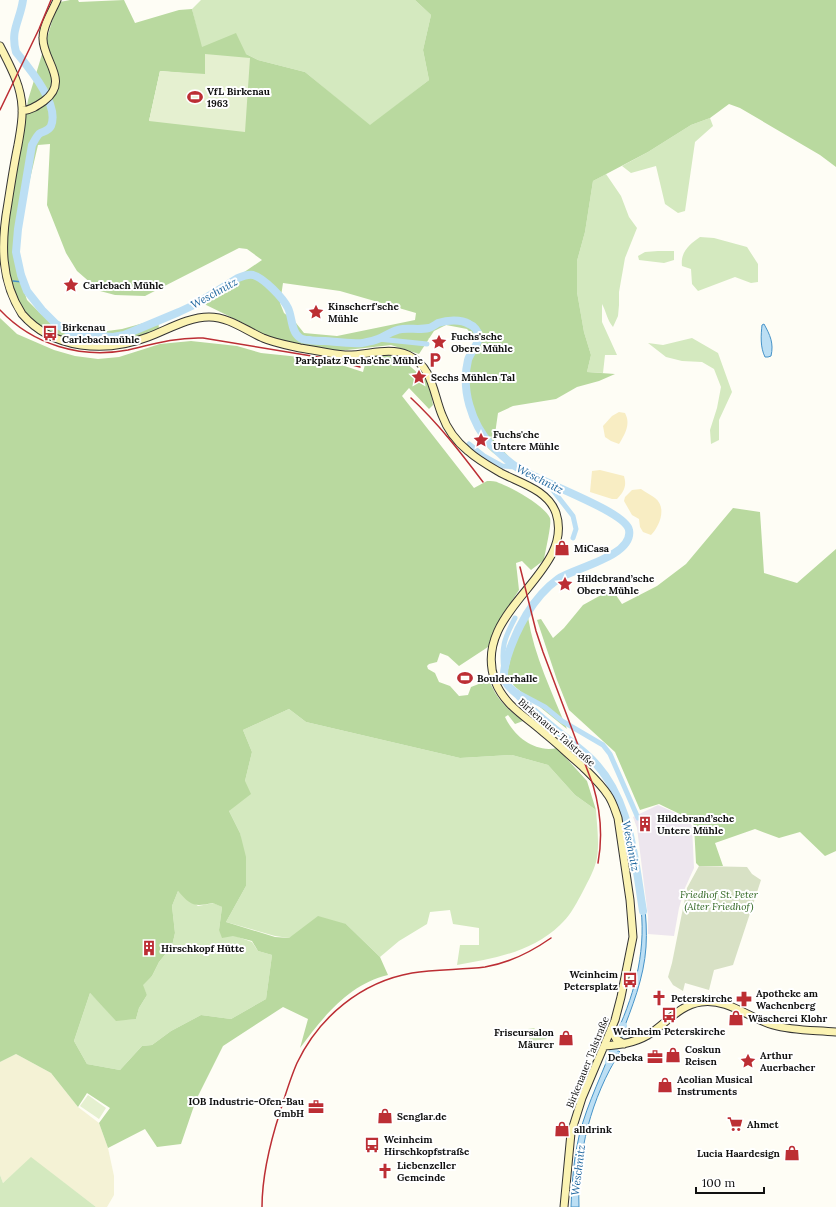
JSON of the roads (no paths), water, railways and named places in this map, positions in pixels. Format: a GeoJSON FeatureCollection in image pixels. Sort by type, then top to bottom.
{"type":"FeatureCollection","features":[{"type":"Feature","properties":{"kind":"main road"},"geometry":{"type":"LineString","coordinates":[[22,108],[30,110],[52,92],[55,82],[55,74],[44,45],[43,36],[57,0]]}},
{"type":"Feature","properties":{"kind":"main road","name":"Birkenauer Talstraße"},"geometry":{"type":"LineString","coordinates":[[0,46],[12,70],[18,87],[22,108],[20,134],[2,234],[1,254],[6,283],[18,308],[24,316],[38,328],[59,339],[88,346],[115,346],[134,342],[196,318],[211,317],[226,319],[266,339],[292,346],[346,355],[391,351],[404,353],[419,362],[427,372],[432,382],[442,416],[460,444],[483,463],[534,489],[549,500],[553,506],[559,525],[558,538],[554,549],[545,565],[506,616],[498,630],[492,650],[492,662],[496,682],[505,699],[512,707],[556,743],[608,793],[618,818],[630,900],[633,938],[621,997],[612,1031],[582,1098],[571,1133],[564,1207]]}},
{"type":"Feature","properties":{"kind":"main road"},"geometry":{"type":"LineString","coordinates":[[22,108],[30,104],[40,103]]}},
{"type":"Feature","properties":{"kind":"main road"},"geometry":{"type":"LineString","coordinates":[[605,1046],[635,1042],[647,1036],[684,1007],[707,1001],[721,1003],[778,1026],[836,1032]]}},
{"type":"Feature","properties":{"kind":"main road"},"geometry":{"type":"LineString","coordinates":[[612,1031],[616,1039],[625,1044]]}},
{"type":"Feature","properties":{"kind":"water"},"geometry":{"type":"Polygon","coordinates":[[[764,324],[772,343],[771,356],[768,357],[765,357],[763,353],[761,337],[762,325],[764,324]]]}},
{"type":"Feature","properties":{"kind":"water"},"geometry":{"type":"Polygon","coordinates":[[[640,901],[644,901],[645,912],[645,959],[637,992],[621,1036],[617,1032],[630,1001],[641,951],[642,918],[640,901]]]}},
{"type":"Feature","properties":{"kind":"water"},"geometry":{"type":"Polygon","coordinates":[[[620,1052],[601,1088],[588,1126],[580,1166],[579,1207],[571,1207],[572,1184],[579,1135],[591,1099],[610,1053],[620,1052]]]}},
{"type":"Feature","properties":{"kind":"waterway","name":"Weschnitz"},"geometry":{"type":"LineString","coordinates":[[23,0],[14,38],[16,52],[42,87],[51,107],[53,117],[50,128],[39,134],[32,145],[18,229],[16,252],[21,275],[27,291],[42,310],[56,324],[70,332],[86,335],[113,337],[124,335],[196,304],[238,278],[249,275],[253,275],[262,280],[278,294],[288,308],[294,331],[300,338],[305,340],[362,343],[378,339],[398,330],[429,328],[446,321],[466,322],[474,327],[479,336],[478,342],[468,360],[466,371],[469,405],[478,427],[491,445],[508,461],[525,472],[597,505],[624,522],[629,530],[628,539],[622,547],[613,554],[558,579],[549,586],[533,604],[515,636],[507,658],[504,678],[509,687],[534,711],[586,754],[601,770],[613,787],[628,827],[637,869],[643,911]]}},
{"type":"Feature","properties":{"kind":"waterway"},"geometry":{"type":"LineString","coordinates":[[13,281],[23,282]]}},
{"type":"Feature","properties":{"kind":"waterway"},"geometry":{"type":"LineString","coordinates":[[378,339],[427,344]]}},
{"type":"Feature","properties":{"kind":"waterway"},"geometry":{"type":"LineString","coordinates":[[469,444],[484,456],[502,466],[516,467]]}},
{"type":"Feature","properties":{"kind":"waterway"},"geometry":{"type":"LineString","coordinates":[[548,484],[573,516],[576,529],[573,538]]}},
{"type":"Feature","properties":{"kind":"waterway"},"geometry":{"type":"LineString","coordinates":[[504,671],[504,643],[515,618]]}},
{"type":"Feature","properties":{"kind":"waterway"},"geometry":{"type":"LineString","coordinates":[[513,690],[545,707],[562,721],[603,745],[610,754],[638,818]]}},
{"type":"Feature","properties":{"kind":"waterway","name":"Weschnitz"},"geometry":{"type":"LineString","coordinates":[[609,1062],[623,1026]]}},
{"type":"Feature","properties":{"kind":"waterway"},"geometry":{"type":"LineString","coordinates":[[621,1040],[627,1039]]}},
{"type":"Feature","properties":{"kind":"railway"},"geometry":{"type":"LineString","coordinates":[[0,110],[39,29],[51,0]]}},
{"type":"Feature","properties":{"kind":"railway"},"geometry":{"type":"LineString","coordinates":[[0,310],[27,332],[43,340],[76,351],[110,352],[128,350],[174,340],[203,338],[330,359],[360,367]]}},
{"type":"Feature","properties":{"kind":"railway"},"geometry":{"type":"LineString","coordinates":[[411,398],[440,428],[483,482]]}},
{"type":"Feature","properties":{"kind":"railway"},"geometry":{"type":"LineString","coordinates":[[520,567],[536,631],[596,795],[601,834],[598,863]]}},
{"type":"Feature","properties":{"kind":"railway"},"geometry":{"type":"LineString","coordinates":[[262,1207],[263,1183],[267,1159],[276,1124],[290,1081],[306,1046],[330,1017],[359,993],[376,984],[412,973],[476,968],[503,963],[536,948],[551,938]]}},
{"type":"Feature","properties":{"kind":"place","name":"VfL Birkenau 1963"},"geometry":{"type":"Point","coordinates":[195,97]}},
{"type":"Feature","properties":{"kind":"place","name":"Carlebach Mühle"},"geometry":{"type":"Point","coordinates":[71,285]}},
{"type":"Feature","properties":{"kind":"place","name":"Kinscherf'sche Mühle"},"geometry":{"type":"Point","coordinates":[316,312]}},
{"type":"Feature","properties":{"kind":"place","name":"Birkenau Carlebachmühle"},"geometry":{"type":"Point","coordinates":[50,333]}},
{"type":"Feature","properties":{"kind":"place","name":"Fuchs'sche Obere Mühle"},"geometry":{"type":"Point","coordinates":[439,342]}},
{"type":"Feature","properties":{"kind":"place","name":"Parkplatz Fuchs'che Mühle"},"geometry":{"type":"Point","coordinates":[435,360]}},
{"type":"Feature","properties":{"kind":"place","name":"Sechs Mühlen Tal"},"geometry":{"type":"Point","coordinates":[419,377]}},
{"type":"Feature","properties":{"kind":"place","name":"Fuchs'che Untere Mühle"},"geometry":{"type":"Point","coordinates":[481,440]}},
{"type":"Feature","properties":{"kind":"place","name":"MiCasa"},"geometry":{"type":"Point","coordinates":[562,548]}},
{"type":"Feature","properties":{"kind":"place","name":"Hildebrand’sche Obere Mühle"},"geometry":{"type":"Point","coordinates":[565,584]}},
{"type":"Feature","properties":{"kind":"place","name":"Boulderhalle"},"geometry":{"type":"Point","coordinates":[465,678]}},
{"type":"Feature","properties":{"kind":"place","name":"Hildebrand’sche Untere Mühle"},"geometry":{"type":"Point","coordinates":[645,824]}},
{"type":"Feature","properties":{"kind":"place","name":"Hirschkopf Hütte"},"geometry":{"type":"Point","coordinates":[149,948]}},
{"type":"Feature","properties":{"kind":"place","name":"Weinheim Petersplatz"},"geometry":{"type":"Point","coordinates":[630,980]}},
{"type":"Feature","properties":{"kind":"place","name":"Peterskirche"},"geometry":{"type":"Point","coordinates":[659,998]}},
{"type":"Feature","properties":{"kind":"place","name":"Apotheke am Wachenberg"},"geometry":{"type":"Point","coordinates":[744,999]}},
{"type":"Feature","properties":{"kind":"place","name":"Weinheim Peterskirche"},"geometry":{"type":"Point","coordinates":[669,1015]}},
{"type":"Feature","properties":{"kind":"place","name":"Wäscherei Klohr"},"geometry":{"type":"Point","coordinates":[736,1018]}},
{"type":"Feature","properties":{"kind":"place","name":"Friseursalon Mäurer"},"geometry":{"type":"Point","coordinates":[566,1038]}},
{"type":"Feature","properties":{"kind":"place","name":"Coskun Reisen"},"geometry":{"type":"Point","coordinates":[673,1055]}},
{"type":"Feature","properties":{"kind":"place","name":"Debeka"},"geometry":{"type":"Point","coordinates":[655,1057]}},
{"type":"Feature","properties":{"kind":"place","name":"Arthur Auerbacher"},"geometry":{"type":"Point","coordinates":[748,1061]}},
{"type":"Feature","properties":{"kind":"place","name":"Aeolian Musical Instruments"},"geometry":{"type":"Point","coordinates":[665,1085]}},
{"type":"Feature","properties":{"kind":"place","name":"IOB Industrie-Ofen-Bau GmbH"},"geometry":{"type":"Point","coordinates":[316,1107]}},
{"type":"Feature","properties":{"kind":"place","name":"Senglar.de"},"geometry":{"type":"Point","coordinates":[385,1116]}},
{"type":"Feature","properties":{"kind":"place","name":"Ahmet"},"geometry":{"type":"Point","coordinates":[735,1124]}},
{"type":"Feature","properties":{"kind":"place","name":"alldrink"},"geometry":{"type":"Point","coordinates":[562,1129]}},
{"type":"Feature","properties":{"kind":"place","name":"Weinheim Hirschkopfstraße"},"geometry":{"type":"Point","coordinates":[372,1145]}},
{"type":"Feature","properties":{"kind":"place","name":"Lucia Haardesign"},"geometry":{"type":"Point","coordinates":[792,1153]}},
{"type":"Feature","properties":{"kind":"place","name":"Liebenzeller Gemeinde"},"geometry":{"type":"Point","coordinates":[385,1171]}},
{"type":"Feature","properties":{"kind":"park label","name":"Friedhof St. Peter (Alter Friedhof)"},"geometry":{"type":"Point","coordinates":[719,900]}}]}
